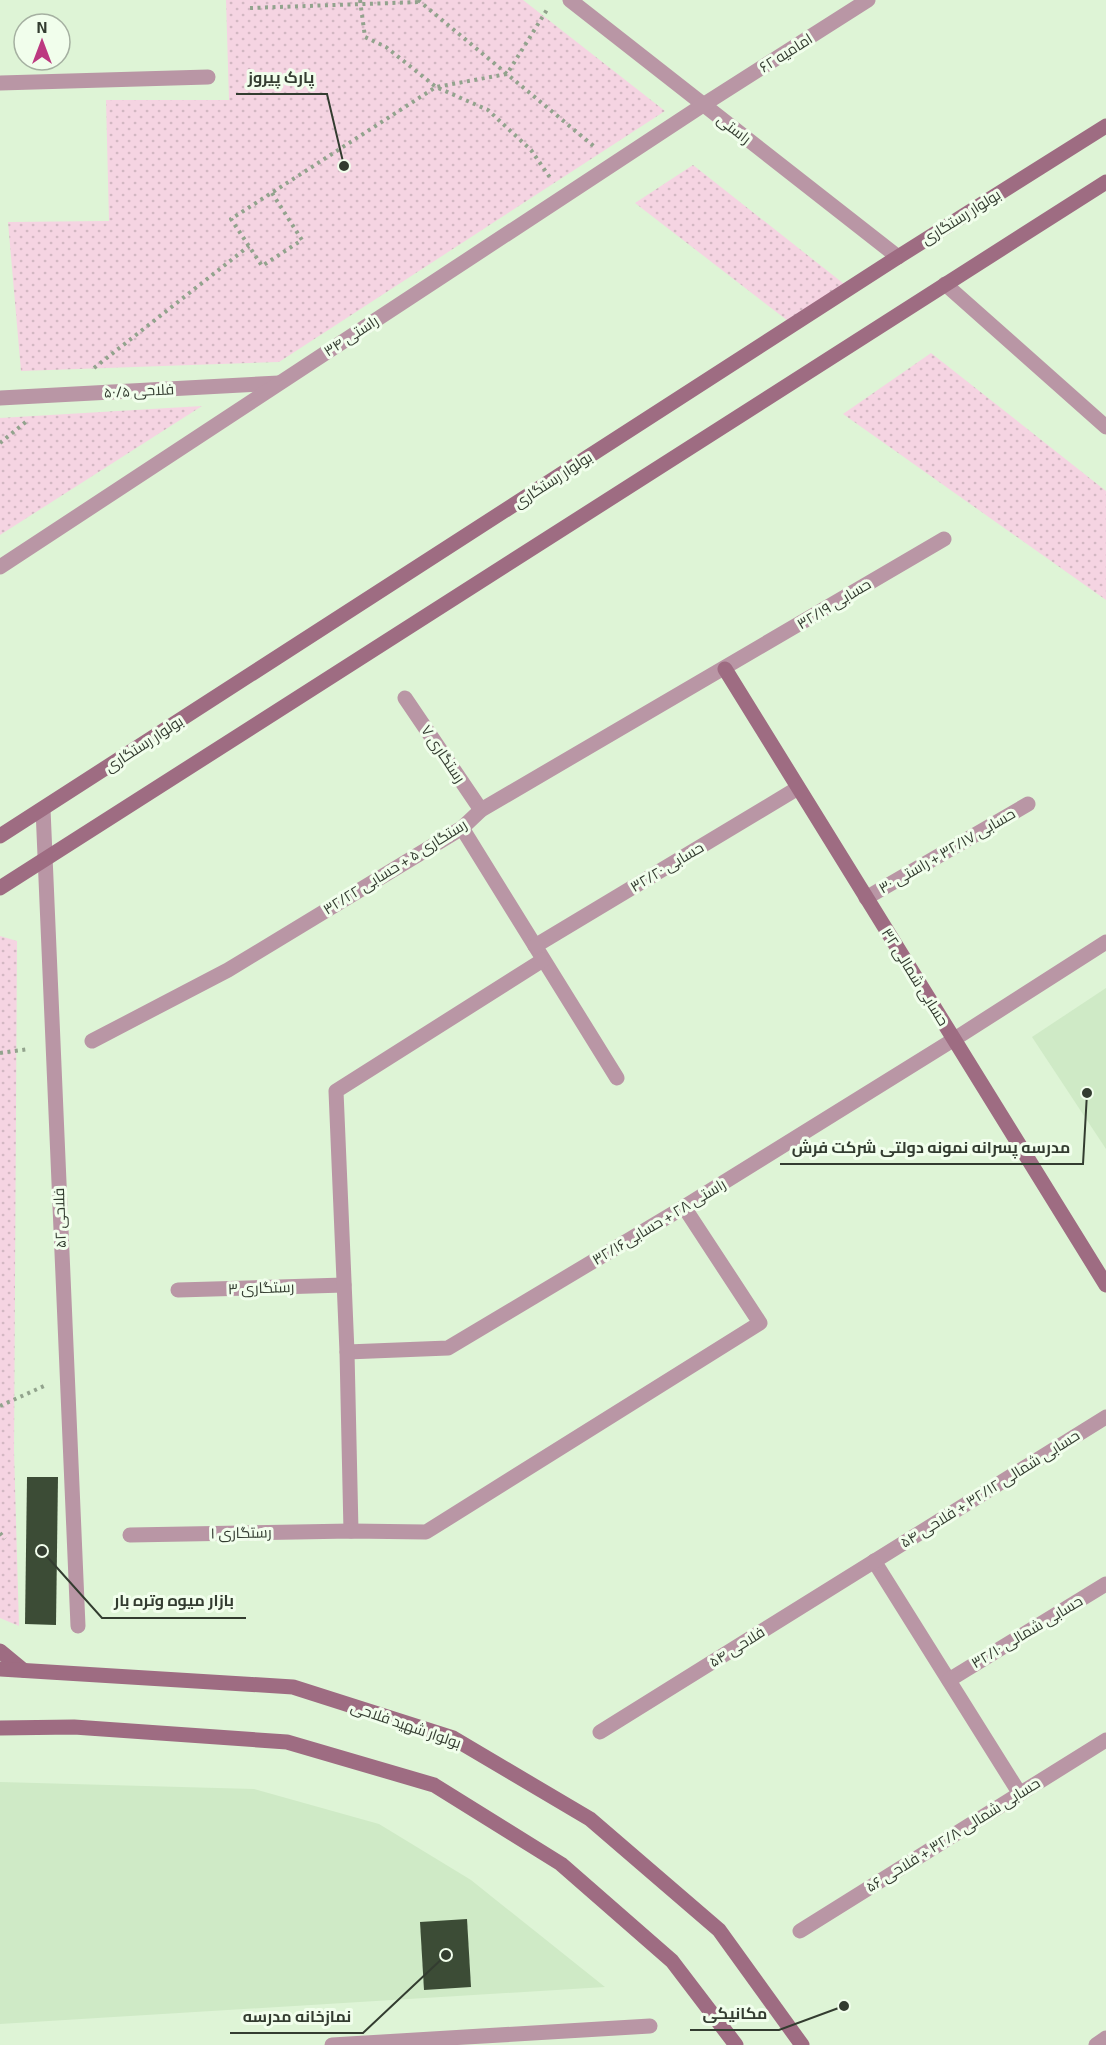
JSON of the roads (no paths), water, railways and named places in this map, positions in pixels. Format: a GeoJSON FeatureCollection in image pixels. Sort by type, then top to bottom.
{"type":"FeatureCollection","features":[{"type":"Feature","properties":{"kind":"street","name":"راستی"},"geometry":{"type":"LineString","coordinates":[[570,0],[898,257]]}},
{"type":"Feature","properties":{"kind":"street","name":"امامیه ۶۲"},"geometry":{"type":"LineString","coordinates":[[703,105],[868,0]]}},
{"type":"Feature","properties":{"kind":"street"},"geometry":{"type":"LineString","coordinates":[[0,83],[208,76]]}},
{"type":"Feature","properties":{"kind":"street","name":"راستی ۳۴"},"geometry":{"type":"LineString","coordinates":[[0,567],[703,105]]}},
{"type":"Feature","properties":{"kind":"street","name":"بولوار رستگاری"},"geometry":{"type":"LineString","coordinates":[[0,836],[898,257],[1106,126]]}},
{"type":"Feature","properties":{"kind":"street"},"geometry":{"type":"LineString","coordinates":[[0,888],[1106,182]]}},
{"type":"Feature","properties":{"kind":"street"},"geometry":{"type":"LineString","coordinates":[[945,284],[1106,427]]}},
{"type":"Feature","properties":{"kind":"street","name":"فلاحی ۵۰/۵"},"geometry":{"type":"LineString","coordinates":[[0,398],[279,383]]}},
{"type":"Feature","properties":{"kind":"street","name":"حسابی ۳۲/۱۹"},"geometry":{"type":"LineString","coordinates":[[725,669],[944,539]]}},
{"type":"Feature","properties":{"kind":"street","name":"حسابی شمالی ۳۲"},"geometry":{"type":"LineString","coordinates":[[725,669],[953,1040],[1101,1266],[1106,1285]]}},
{"type":"Feature","properties":{"kind":"street","name":"رستگاری ۵ + حسابی ۳۲/۲۲"},"geometry":{"type":"LineString","coordinates":[[92,1041],[228,970],[462,828],[481,810],[725,669]]}},
{"type":"Feature","properties":{"kind":"street","name":"رستگاری ۷"},"geometry":{"type":"LineString","coordinates":[[405,698],[481,810]]}},
{"type":"Feature","properties":{"kind":"street","name":"حسابی ۳۲/۲۰"},"geometry":{"type":"LineString","coordinates":[[535,946],[798,788]]}},
{"type":"Feature","properties":{"kind":"street","name":"حسابی ۳۲/۱۷ + راستی ۳۰"},"geometry":{"type":"LineString","coordinates":[[866,898],[1028,804]]}},
{"type":"Feature","properties":{"kind":"street","name":"فلاحی ۵۲"},"geometry":{"type":"LineString","coordinates":[[43,809],[78,1626]]}},
{"type":"Feature","properties":{"kind":"street"},"geometry":{"type":"LineString","coordinates":[[462,828],[617,1078]]}},
{"type":"Feature","properties":{"kind":"street","name":"راستی ۲۸ + حسابی۳۲/۱۶"},"geometry":{"type":"LineString","coordinates":[[347,1352],[448,1348],[684,1207],[1106,942]]}},
{"type":"Feature","properties":{"kind":"street"},"geometry":{"type":"LineString","coordinates":[[351,1531],[347,1352],[336,1091],[543,960]]}},
{"type":"Feature","properties":{"kind":"street","name":"رستگاری ۱"},"geometry":{"type":"LineString","coordinates":[[130,1535],[426,1532],[760,1323],[684,1207]]}},
{"type":"Feature","properties":{"kind":"street","name":"رستگاری ۳"},"geometry":{"type":"LineString","coordinates":[[178,1290],[344,1285]]}},
{"type":"Feature","properties":{"kind":"street","name":"حسابی شمالی ۳۲/۱۲ + فلاحی ۵۴"},"geometry":{"type":"LineString","coordinates":[[874,1561],[1106,1417]]}},
{"type":"Feature","properties":{"kind":"street"},"geometry":{"type":"LineString","coordinates":[[874,1561],[1020,1794]]}},
{"type":"Feature","properties":{"kind":"street","name":"فلاحی ۵۴"},"geometry":{"type":"LineString","coordinates":[[600,1732],[874,1561]]}},
{"type":"Feature","properties":{"kind":"street","name":"حسابی شمالی ۳۲/۱۰"},"geometry":{"type":"LineString","coordinates":[[949,1680],[1106,1584]]}},
{"type":"Feature","properties":{"kind":"street"},"geometry":{"type":"LineString","coordinates":[[0,1651],[23,1670]]}},
{"type":"Feature","properties":{"kind":"street","name":"بولوار شهید فلاحی"},"geometry":{"type":"LineString","coordinates":[[0,1669],[293,1687],[453,1738],[590,1819],[719,1930],[802,2045]]}},
{"type":"Feature","properties":{"kind":"street"},"geometry":{"type":"LineString","coordinates":[[0,1728],[74,1727],[287,1742],[434,1785],[561,1863],[672,1961],[736,2045]]}},
{"type":"Feature","properties":{"kind":"street","name":"حسابی شمالی ۳۲/۸ + فلاحی ۵۶"},"geometry":{"type":"LineString","coordinates":[[800,1931],[1106,1740]]}},
{"type":"Feature","properties":{"kind":"street"},"geometry":{"type":"LineString","coordinates":[[332,2045],[650,2026]]}},
{"type":"Feature","properties":{"kind":"street"},"geometry":{"type":"LineString","coordinates":[[1096,2045],[1106,2038]]}},
{"type":"Feature","properties":{"kind":"place","name":"پارک پیروز"},"geometry":{"type":"Point","coordinates":[344,166]}},
{"type":"Feature","properties":{"kind":"place","name":"مدرسه پسرانه نمونه دولتی شرکت فرش"},"geometry":{"type":"Point","coordinates":[1087,1093]}},
{"type":"Feature","properties":{"kind":"place","name":"بازار میوه وتره بار"},"geometry":{"type":"Point","coordinates":[42,1551]}},
{"type":"Feature","properties":{"kind":"place","name":"نمازخانه مدرسه"},"geometry":{"type":"Point","coordinates":[446,1955]}},
{"type":"Feature","properties":{"kind":"place","name":"مکانیکی"},"geometry":{"type":"Point","coordinates":[844,2006]}}]}
